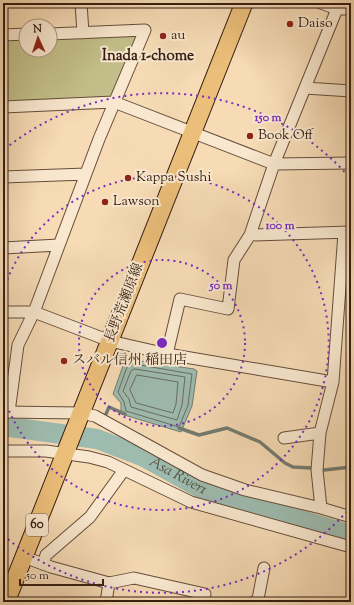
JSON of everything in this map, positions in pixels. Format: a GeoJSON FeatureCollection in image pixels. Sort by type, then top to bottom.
{"type":"FeatureCollection","features":[{"type":"Feature","properties":{"kind":"main road","name":"長野荒瀬原線"},"geometry":{"type":"LineString","coordinates":[[5,600],[67,450],[244,3]]}},
{"type":"Feature","properties":{"kind":"street"},"geometry":{"type":"LineString","coordinates":[[81,3],[83,33]]}},
{"type":"Feature","properties":{"kind":"street"},"geometry":{"type":"LineString","coordinates":[[321,3],[337,9],[351,9]]}},
{"type":"Feature","properties":{"kind":"street"},"geometry":{"type":"LineString","coordinates":[[167,354],[180,298],[228,309],[234,260],[250,234],[274,164],[337,9]]}},
{"type":"Feature","properties":{"kind":"street"},"geometry":{"type":"LineString","coordinates":[[58,34],[145,30],[114,102],[34,312],[18,345],[6,412],[95,416],[202,475],[245,490],[351,516]]}},
{"type":"Feature","properties":{"kind":"street"},"geometry":{"type":"LineString","coordinates":[[3,35],[18,34]]}},
{"type":"Feature","properties":{"kind":"street"},"geometry":{"type":"LineString","coordinates":[[305,88],[351,91]]}},
{"type":"Feature","properties":{"kind":"street"},"geometry":{"type":"LineString","coordinates":[[3,106],[114,102],[274,164],[351,163]]}},
{"type":"Feature","properties":{"kind":"street"},"geometry":{"type":"LineString","coordinates":[[3,177],[86,174]]}},
{"type":"Feature","properties":{"kind":"street"},"geometry":{"type":"LineString","coordinates":[[250,234],[348,232],[333,382],[320,433],[317,470],[321,508]]}},
{"type":"Feature","properties":{"kind":"street"},"geometry":{"type":"LineString","coordinates":[[3,248],[58,246]]}},
{"type":"Feature","properties":{"kind":"street"},"geometry":{"type":"LineString","coordinates":[[3,312],[34,312],[110,341],[167,354],[333,382]]}},
{"type":"Feature","properties":{"kind":"street"},"geometry":{"type":"LineString","coordinates":[[284,438],[320,433]]}},
{"type":"Feature","properties":{"kind":"street"},"geometry":{"type":"LineString","coordinates":[[3,451],[67,450],[108,462],[191,502],[351,547]]}},
{"type":"Feature","properties":{"kind":"street"},"geometry":{"type":"LineString","coordinates":[[43,564],[46,555],[90,518],[124,470]]}},
{"type":"Feature","properties":{"kind":"street"},"geometry":{"type":"LineString","coordinates":[[24,557],[109,583],[134,578],[205,594]]}},
{"type":"Feature","properties":{"kind":"street"},"geometry":{"type":"LineString","coordinates":[[254,602],[258,599],[264,568]]}},
{"type":"Feature","properties":{"kind":"street"},"geometry":{"type":"LineString","coordinates":[[106,602],[109,583]]}},
{"type":"Feature","properties":{"kind":"shaded area"},"geometry":{"type":"Polygon","coordinates":[[[138,35],[111,99],[4,104],[4,40],[18,39],[18,58],[58,58],[58,38],[138,35]]]}},
{"type":"Feature","properties":{"kind":"water"},"geometry":{"type":"Polygon","coordinates":[[[134,360],[194,369],[197,371],[192,406],[181,432],[121,414],[121,403],[113,394],[124,363],[134,360]]]}},
{"type":"Feature","properties":{"kind":"waterway"},"geometry":{"type":"LineString","coordinates":[[106,414],[109,407],[125,414]]}},
{"type":"Feature","properties":{"kind":"waterway","name":"Asa River1"},"geometry":{"type":"LineString","coordinates":[[3,426],[97,439],[144,457],[213,495],[351,535]]}},
{"type":"Feature","properties":{"kind":"waterway"},"geometry":{"type":"LineString","coordinates":[[179,428],[199,435],[227,428],[260,442],[285,463],[293,467],[312,468]]}},
{"type":"Feature","properties":{"kind":"waterway","name":"Asa River1"},"geometry":{"type":"LineString","coordinates":[[97,439],[98,433]]}},
{"type":"Feature","properties":{"kind":"waterway"},"geometry":{"type":"LineString","coordinates":[[324,470],[351,467]]}},
{"type":"Feature","properties":{"kind":"place","name":"Daiso"},"geometry":{"type":"Point","coordinates":[290,24]}},
{"type":"Feature","properties":{"kind":"place","name":"au"},"geometry":{"type":"Point","coordinates":[163,36]}},
{"type":"Feature","properties":{"kind":"place","name":"Book Off"},"geometry":{"type":"Point","coordinates":[250,136]}},
{"type":"Feature","properties":{"kind":"place","name":"Kappa Sushi"},"geometry":{"type":"Point","coordinates":[128,178]}},
{"type":"Feature","properties":{"kind":"place","name":"Lawson"},"geometry":{"type":"Point","coordinates":[105,202]}},
{"type":"Feature","properties":{"kind":"place","name":"スバル信州 稲田店"},"geometry":{"type":"Point","coordinates":[64,361]}},
{"type":"Feature","properties":{"kind":"district","name":"Inada 1-chome"},"geometry":{"type":"Point","coordinates":[148,56]}}]}
